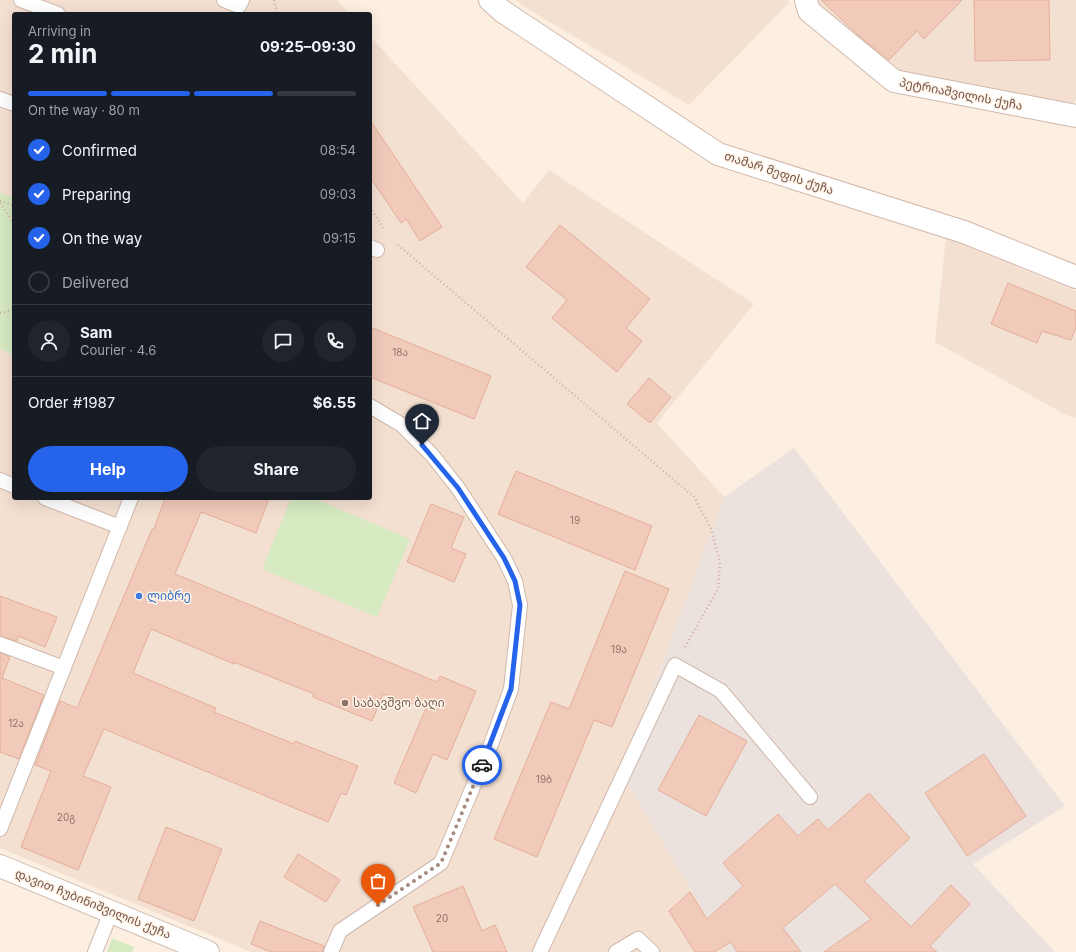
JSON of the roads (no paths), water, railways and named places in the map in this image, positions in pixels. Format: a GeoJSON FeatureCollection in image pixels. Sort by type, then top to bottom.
{"type":"FeatureCollection","features":[{"type":"Feature","properties":{"kind":"street","name":"თამარ მეფის ქუჩა"},"geometry":{"type":"LineString","coordinates":[[490,0],[509,15],[718,154],[964,232],[1076,277]]}},
{"type":"Feature","properties":{"kind":"street","name":"პეტრიაშვილის ქუჩა"},"geometry":{"type":"LineString","coordinates":[[806,0],[809,11],[894,81],[1076,116]]}},
{"type":"Feature","properties":{"kind":"street","name":"დავით ჩუბინიშვილის ქუჩა"},"geometry":{"type":"LineString","coordinates":[[0,866],[208,952]]}},
{"type":"Feature","properties":{"kind":"lane"},"geometry":{"type":"LineString","coordinates":[[21,0],[53,12]]}},
{"type":"Feature","properties":{"kind":"lane"},"geometry":{"type":"LineString","coordinates":[[224,0],[239,6],[242,0]]}},
{"type":"Feature","properties":{"kind":"lane"},"geometry":{"type":"LineString","coordinates":[[0,99],[12,103]]}},
{"type":"Feature","properties":{"kind":"lane"},"geometry":{"type":"LineString","coordinates":[[331,952],[340,931],[441,863],[491,744],[511,689],[520,605],[515,581],[504,558],[458,488],[432,455],[402,426],[372,407]]}},
{"type":"Feature","properties":{"kind":"lane"},"geometry":{"type":"LineString","coordinates":[[0,480],[12,485]]}},
{"type":"Feature","properties":{"kind":"lane"},"geometry":{"type":"LineString","coordinates":[[50,500],[120,527]]}},
{"type":"Feature","properties":{"kind":"lane"},"geometry":{"type":"LineString","coordinates":[[0,829],[131,500]]}},
{"type":"Feature","properties":{"kind":"lane"},"geometry":{"type":"LineString","coordinates":[[0,644],[64,668]]}},
{"type":"Feature","properties":{"kind":"lane"},"geometry":{"type":"LineString","coordinates":[[540,952],[675,665],[721,691],[810,797]]}},
{"type":"Feature","properties":{"kind":"lane"},"geometry":{"type":"LineString","coordinates":[[96,952],[111,912]]}},
{"type":"Feature","properties":{"kind":"lane"},"geometry":{"type":"LineString","coordinates":[[616,952],[638,939],[652,952]]}},
{"type":"Feature","properties":{"kind":"place","name":"ლიბრე"},"geometry":{"type":"Point","coordinates":[139,596]}},
{"type":"Feature","properties":{"kind":"place","name":"საბავშვო ბაღი"},"geometry":{"type":"Point","coordinates":[345,703]}}]}
